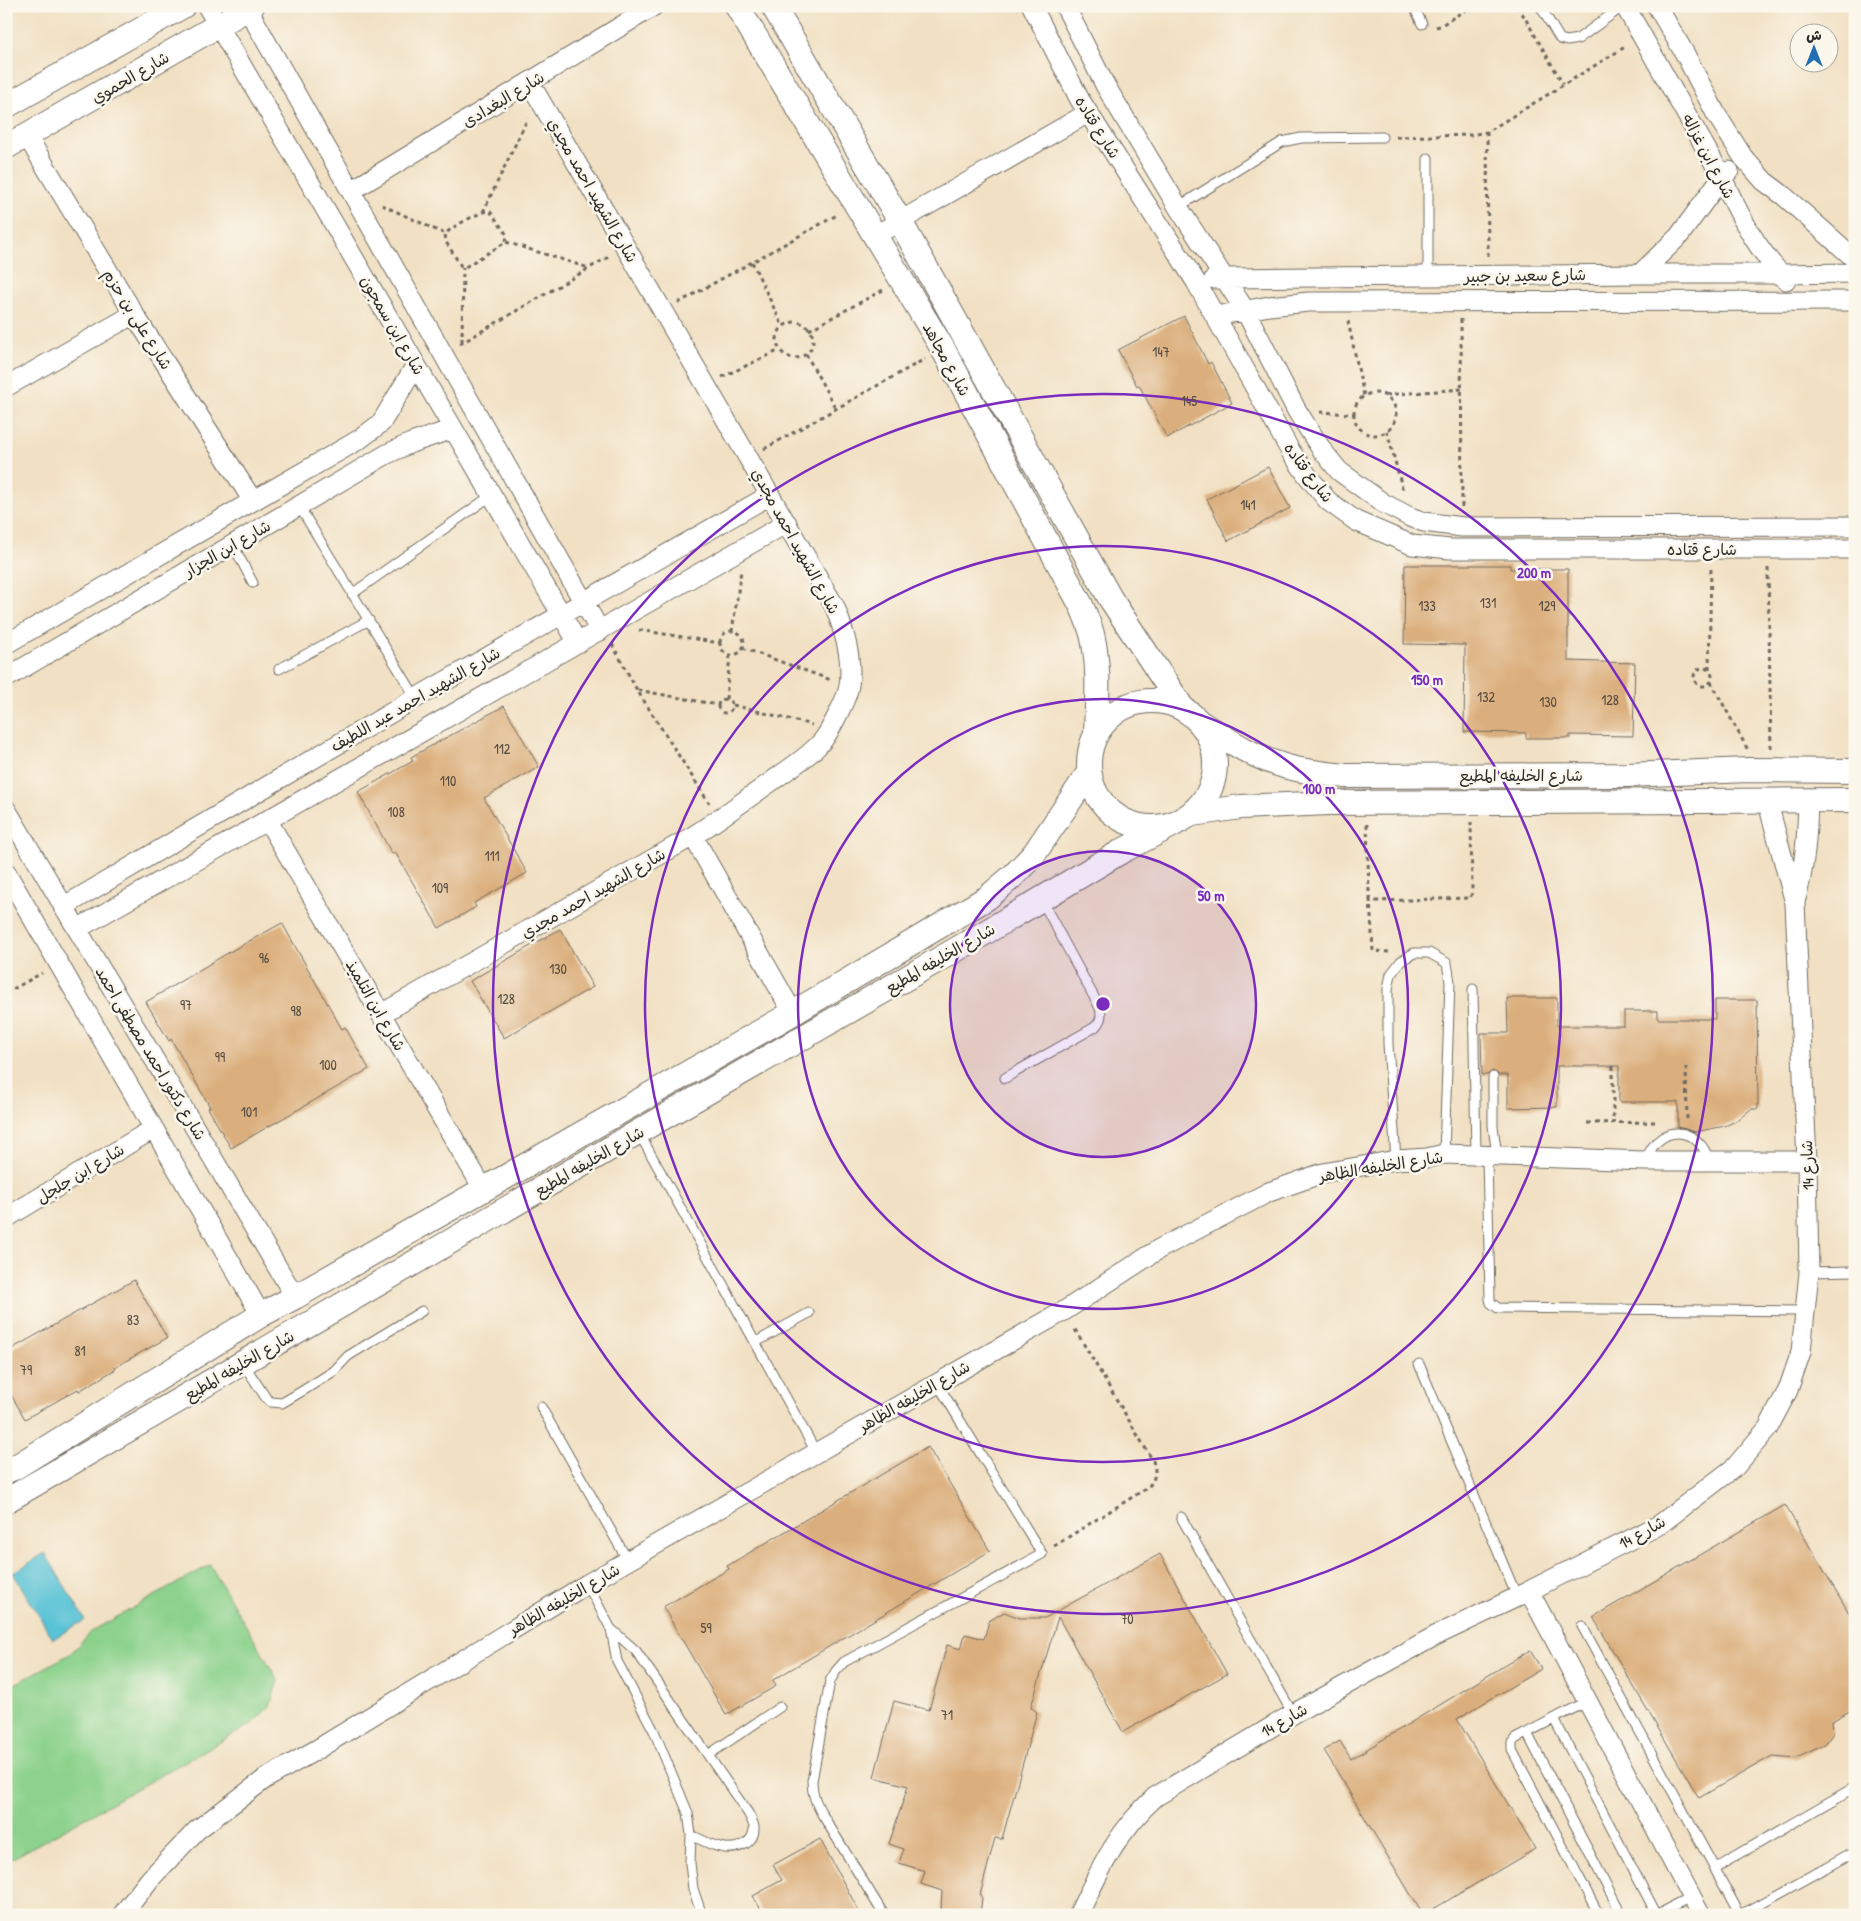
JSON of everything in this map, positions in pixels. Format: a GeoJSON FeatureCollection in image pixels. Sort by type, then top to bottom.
{"type":"FeatureCollection","features":[{"type":"Feature","properties":{"kind":"street"},"geometry":{"type":"LineString","coordinates":[[6,106],[182,6]]}},
{"type":"Feature","properties":{"kind":"street","name":"شارع ابن سمجون"},"geometry":{"type":"LineString","coordinates":[[207,6],[578,643]]}},
{"type":"Feature","properties":{"kind":"street","name":"شارع البغدادى"},"geometry":{"type":"LineString","coordinates":[[351,191],[534,90],[654,6]]}},
{"type":"Feature","properties":{"kind":"street","name":"شارع مجاهد"},"geometry":{"type":"LineString","coordinates":[[737,6],[943,349],[1081,604],[1092,634],[1096,654],[1098,683],[1096,733]]}},
{"type":"Feature","properties":{"kind":"street","name":"شارع مجاهد"},"geometry":{"type":"LineString","coordinates":[[773,6],[900,221],[1115,606],[1191,716]]}},
{"type":"Feature","properties":{"kind":"street","name":"شارع قتاده"},"geometry":{"type":"LineString","coordinates":[[1032,6],[1088,113],[1196,282],[1291,452],[1328,501],[1356,521],[1412,545],[1450,549],[1855,549]]}},
{"type":"Feature","properties":{"kind":"street","name":"شارع قتاده"},"geometry":{"type":"LineString","coordinates":[[1065,6],[1120,111],[1178,207],[1245,310],[1297,411],[1322,450],[1339,471],[1383,503],[1424,522],[1462,527],[1855,526]]}},
{"type":"Feature","properties":{"kind":"street","name":"شارع ابن غزاله"},"geometry":{"type":"LineString","coordinates":[[1624,6],[1643,36],[1765,256],[1782,274],[1801,300]]}},
{"type":"Feature","properties":{"kind":"street","name":"شارع ابن غزاله"},"geometry":{"type":"LineString","coordinates":[[1657,6],[1685,54],[1716,114],[1743,158],[1764,182],[1784,196],[1855,259]]}},
{"type":"Feature","properties":{"kind":"street","name":"شارع ابن سمجون"},"geometry":{"type":"LineString","coordinates":[[249,7],[582,601],[604,628]]}},
{"type":"Feature","properties":{"kind":"street","name":"شارع الحموي"},"geometry":{"type":"LineString","coordinates":[[6,147],[219,27],[249,7]]}},
{"type":"Feature","properties":{"kind":"street"},"geometry":{"type":"LineString","coordinates":[[1088,113],[1105,85]]}},
{"type":"Feature","properties":{"kind":"street","name":"شارع الشهيد احمد مجدي"},"geometry":{"type":"LineString","coordinates":[[382,1014],[719,820],[804,758],[822,741],[849,687],[849,663],[844,630],[835,607],[534,90]]}},
{"type":"Feature","properties":{"kind":"street"},"geometry":{"type":"LineString","coordinates":[[876,235],[1088,113],[1120,111]]}},
{"type":"Feature","properties":{"kind":"street","name":"شارع على بن حزم"},"geometry":{"type":"LineString","coordinates":[[26,136],[134,314],[253,501]]}},
{"type":"Feature","properties":{"kind":"street"},"geometry":{"type":"LineString","coordinates":[[1640,274],[1679,236],[1722,177],[1743,158]]}},
{"type":"Feature","properties":{"kind":"street","name":"شارع سعيد بن جبير"},"geometry":{"type":"LineString","coordinates":[[1196,282],[1224,278],[1855,272]]}},
{"type":"Feature","properties":{"kind":"street","name":"شارع سعيد بن جبير"},"geometry":{"type":"LineString","coordinates":[[1216,316],[1285,304],[1343,301],[1855,300]]}},
{"type":"Feature","properties":{"kind":"street"},"geometry":{"type":"LineString","coordinates":[[6,387],[134,314]]}},
{"type":"Feature","properties":{"kind":"street","name":"شارع ابن الجزار"},"geometry":{"type":"LineString","coordinates":[[6,644],[360,439],[382,423],[416,365]]}},
{"type":"Feature","properties":{"kind":"street","name":"شارع ابن الجزار"},"geometry":{"type":"LineString","coordinates":[[6,678],[395,450],[411,442],[453,429]]}},
{"type":"Feature","properties":{"kind":"street","name":"شارع الشهيد احمد عبد اللطيف"},"geometry":{"type":"LineString","coordinates":[[63,907],[582,601],[770,495]]}},
{"type":"Feature","properties":{"kind":"street","name":"شارع الشهيد احمد عبد اللطيف"},"geometry":{"type":"LineString","coordinates":[[78,930],[787,523]]}},
{"type":"Feature","properties":{"kind":"street"},"geometry":{"type":"LineString","coordinates":[[1145,701],[1164,702],[1191,716],[1210,739],[1215,759],[1214,780],[1206,798],[1183,819],[1152,828],[1130,824],[1110,813],[1096,796],[1088,774],[1090,746],[1096,733],[1109,718],[1125,707],[1145,701]]}},
{"type":"Feature","properties":{"kind":"street","name":"شارع الخليفه المطيع"},"geometry":{"type":"LineString","coordinates":[[1191,716],[1256,756],[1282,766],[1309,772],[1345,776],[1627,775],[1765,770],[1855,771]]}},
{"type":"Feature","properties":{"kind":"street"},"geometry":{"type":"LineString","coordinates":[[1765,770],[1767,800]]}},
{"type":"Feature","properties":{"kind":"street"},"geometry":{"type":"LineString","coordinates":[[1808,771],[1808,801]]}},
{"type":"Feature","properties":{"kind":"street","name":"شارع الخليفه المطيع"},"geometry":{"type":"LineString","coordinates":[[6,1471],[14,1468],[261,1315],[794,1013],[908,947],[987,898],[1013,876],[1034,854],[1088,774]]}},
{"type":"Feature","properties":{"kind":"street","name":"شارع 14"},"geometry":{"type":"LineString","coordinates":[[1083,1912],[1110,1850],[1122,1832],[1155,1797],[1293,1714],[1435,1636],[1659,1525],[1735,1467],[1768,1428],[1788,1390],[1801,1352],[1809,1272],[1807,1161],[1795,903],[1767,800]]}},
{"type":"Feature","properties":{"kind":"street","name":"شارع الخليفه المطيع"},"geometry":{"type":"LineString","coordinates":[[6,1501],[638,1132],[921,970],[1122,851],[1183,819],[1240,807],[1329,803],[1855,800]]}},
{"type":"Feature","properties":{"kind":"street","name":"شارع 14"},"geometry":{"type":"LineString","coordinates":[[1795,903],[1803,875],[1808,801]]}},
{"type":"Feature","properties":{"kind":"street","name":"شارع دكتور احمد مصطفى احمد"},"geometry":{"type":"LineString","coordinates":[[6,809],[295,1297]]}},
{"type":"Feature","properties":{"kind":"street","name":"شارع ابن التلميذ"},"geometry":{"type":"LineString","coordinates":[[268,821],[484,1190]]}},
{"type":"Feature","properties":{"kind":"street"},"geometry":{"type":"LineString","coordinates":[[693,836],[794,1013]]}},
{"type":"Feature","properties":{"kind":"street","name":"شارع دكتور احمد مصطفى احمد"},"geometry":{"type":"LineString","coordinates":[[6,872],[261,1315]]}},
{"type":"Feature","properties":{"kind":"street"},"geometry":{"type":"LineString","coordinates":[[908,947],[921,970]]}},
{"type":"Feature","properties":{"kind":"street","name":"شارع ابن جلجل"},"geometry":{"type":"LineString","coordinates":[[6,1218],[153,1129]]}},
{"type":"Feature","properties":{"kind":"street","name":"شارع الخليفه الظاهر"},"geometry":{"type":"LineString","coordinates":[[122,1915],[150,1879],[197,1830],[265,1779],[316,1750],[587,1584],[1064,1310],[1159,1249],[1269,1192],[1323,1173],[1396,1160],[1427,1158],[1444,1154],[1645,1161],[1807,1161]]}},
{"type":"Feature","properties":{"kind":"street"},"geometry":{"type":"LineString","coordinates":[[1523,1594],[1588,1701],[1701,1915]]}},
{"type":"Feature","properties":{"kind":"lane"},"geometry":{"type":"LineString","coordinates":[[1414,6],[1422,24]]}},
{"type":"Feature","properties":{"kind":"lane"},"geometry":{"type":"LineString","coordinates":[[1540,6],[1560,39],[1567,41],[1578,39],[1624,6]]}},
{"type":"Feature","properties":{"kind":"lane"},"geometry":{"type":"LineString","coordinates":[[1178,207],[1282,142],[1301,138],[1382,137]]}},
{"type":"Feature","properties":{"kind":"lane"},"geometry":{"type":"LineString","coordinates":[[1428,158],[1428,276]]}},
{"type":"Feature","properties":{"kind":"lane"},"geometry":{"type":"LineString","coordinates":[[352,594],[492,495]]}},
{"type":"Feature","properties":{"kind":"lane"},"geometry":{"type":"LineString","coordinates":[[299,506],[416,698]]}},
{"type":"Feature","properties":{"kind":"lane"},"geometry":{"type":"LineString","coordinates":[[233,545],[253,582]]}},
{"type":"Feature","properties":{"kind":"lane"},"geometry":{"type":"LineString","coordinates":[[279,669],[369,620]]}},
{"type":"Feature","properties":{"kind":"lane"},"geometry":{"type":"LineString","coordinates":[[1005,1078],[1095,1027],[1100,1022],[1100,1008],[1041,898]]}},
{"type":"Feature","properties":{"kind":"lane"},"geometry":{"type":"LineString","coordinates":[[1396,1160],[1388,1044],[1388,989],[1391,974],[1401,961],[1414,953],[1430,953],[1447,963],[1450,982],[1444,1154]]}},
{"type":"Feature","properties":{"kind":"lane"},"geometry":{"type":"LineString","coordinates":[[1473,989],[1487,1155],[1490,1299],[1494,1306],[1498,1308],[1806,1311]]}},
{"type":"Feature","properties":{"kind":"lane"},"geometry":{"type":"LineString","coordinates":[[1487,1155],[1493,1126],[1493,1077]]}},
{"type":"Feature","properties":{"kind":"lane"},"geometry":{"type":"LineString","coordinates":[[638,1132],[816,1452]]}},
{"type":"Feature","properties":{"kind":"lane"},"geometry":{"type":"LineString","coordinates":[[1645,1161],[1652,1148],[1664,1137],[1671,1134],[1687,1135],[1700,1142],[1709,1162]]}},
{"type":"Feature","properties":{"kind":"lane"},"geometry":{"type":"LineString","coordinates":[[1809,1272],[1855,1271]]}},
{"type":"Feature","properties":{"kind":"lane"},"geometry":{"type":"LineString","coordinates":[[243,1363],[266,1398],[271,1402],[282,1402],[334,1371],[348,1356],[422,1310]]}},
{"type":"Feature","properties":{"kind":"lane"},"geometry":{"type":"LineString","coordinates":[[756,1342],[809,1313]]}},
{"type":"Feature","properties":{"kind":"lane"},"geometry":{"type":"LineString","coordinates":[[1419,1364],[1523,1594]]}},
{"type":"Feature","properties":{"kind":"lane"},"geometry":{"type":"LineString","coordinates":[[884,1915],[815,1802],[812,1791],[812,1781],[830,1681],[844,1662],[1042,1554],[937,1383]]}},
{"type":"Feature","properties":{"kind":"lane"},"geometry":{"type":"LineString","coordinates":[[541,1407],[628,1561]]}},
{"type":"Feature","properties":{"kind":"lane"},"geometry":{"type":"LineString","coordinates":[[1181,1517],[1293,1714]]}},
{"type":"Feature","properties":{"kind":"lane"},"geometry":{"type":"LineString","coordinates":[[587,1584],[611,1629],[617,1661],[654,1730],[688,1813],[691,1835],[690,1863],[693,1890],[702,1915]]}},
{"type":"Feature","properties":{"kind":"lane"},"geometry":{"type":"LineString","coordinates":[[1582,1626],[1741,1915],[1855,1852]]}},
{"type":"Feature","properties":{"kind":"lane"},"geometry":{"type":"LineString","coordinates":[[611,1629],[636,1651],[748,1813],[754,1826],[753,1836],[745,1845],[732,1849],[718,1847],[691,1835]]}},
{"type":"Feature","properties":{"kind":"lane"},"geometry":{"type":"LineString","coordinates":[[1588,1701],[1515,1739],[1512,1743],[1512,1750],[1600,1915]]}},
{"type":"Feature","properties":{"kind":"lane"},"geometry":{"type":"LineString","coordinates":[[708,1755],[780,1707]]}},
{"type":"Feature","properties":{"kind":"lane"},"geometry":{"type":"LineString","coordinates":[[1554,1719],[1657,1915],[1692,1897]]}},
{"type":"Feature","properties":{"kind":"lane"},"geometry":{"type":"LineString","coordinates":[[1527,1732],[1622,1915]]}},
{"type":"Feature","properties":{"kind":"lane"},"geometry":{"type":"LineString","coordinates":[[1715,1868],[1855,1787]]}},
{"type":"Feature","properties":{"kind":"path"},"geometry":{"type":"LineString","coordinates":[[1422,24],[1428,27],[1440,26],[1472,6]]}},
{"type":"Feature","properties":{"kind":"path"},"geometry":{"type":"LineString","coordinates":[[1518,6],[1563,84]]}},
{"type":"Feature","properties":{"kind":"path"},"geometry":{"type":"LineString","coordinates":[[1382,137],[1470,135],[1488,132],[1643,36]]}},
{"type":"Feature","properties":{"kind":"path"},"geometry":{"type":"LineString","coordinates":[[483,212],[534,90]]}},
{"type":"Feature","properties":{"kind":"path"},"geometry":{"type":"LineString","coordinates":[[1488,132],[1488,275]]}},
{"type":"Feature","properties":{"kind":"path"},"geometry":{"type":"LineString","coordinates":[[351,191],[445,234]]}},
{"type":"Feature","properties":{"kind":"path"},"geometry":{"type":"LineString","coordinates":[[663,311],[857,204]]}},
{"type":"Feature","properties":{"kind":"path"},"geometry":{"type":"LineString","coordinates":[[445,234],[483,212],[492,212],[506,235],[506,242]]}},
{"type":"Feature","properties":{"kind":"path"},"geometry":{"type":"LineString","coordinates":[[445,234],[446,242],[459,265],[463,267]]}},
{"type":"Feature","properties":{"kind":"path"},"geometry":{"type":"LineString","coordinates":[[463,267],[506,242],[589,268]]}},
{"type":"Feature","properties":{"kind":"path"},"geometry":{"type":"LineString","coordinates":[[443,354],[626,247]]}},
{"type":"Feature","properties":{"kind":"path"},"geometry":{"type":"LineString","coordinates":[[752,262],[784,326]]}},
{"type":"Feature","properties":{"kind":"path"},"geometry":{"type":"LineString","coordinates":[[462,342],[463,267]]}},
{"type":"Feature","properties":{"kind":"path"},"geometry":{"type":"LineString","coordinates":[[809,330],[902,280]]}},
{"type":"Feature","properties":{"kind":"path"},"geometry":{"type":"LineString","coordinates":[[1343,301],[1364,396]]}},
{"type":"Feature","properties":{"kind":"path"},"geometry":{"type":"LineString","coordinates":[[1461,301],[1462,527]]}},
{"type":"Feature","properties":{"kind":"path"},"geometry":{"type":"LineString","coordinates":[[800,324],[809,330],[813,339],[810,350],[806,354],[801,357],[790,357],[780,350],[777,340],[784,326],[800,324]]}},
{"type":"Feature","properties":{"kind":"path"},"geometry":{"type":"LineString","coordinates":[[748,457],[943,349]]}},
{"type":"Feature","properties":{"kind":"path"},"geometry":{"type":"LineString","coordinates":[[706,384],[780,350]]}},
{"type":"Feature","properties":{"kind":"path"},"geometry":{"type":"LineString","coordinates":[[806,354],[836,409]]}},
{"type":"Feature","properties":{"kind":"path"},"geometry":{"type":"LineString","coordinates":[[1385,396],[1394,406],[1395,420],[1387,431],[1374,435],[1362,431],[1354,420],[1355,407],[1364,396],[1371,393],[1385,396],[1462,389]]}},
{"type":"Feature","properties":{"kind":"path"},"geometry":{"type":"LineString","coordinates":[[1297,411],[1354,414]]}},
{"type":"Feature","properties":{"kind":"path"},"geometry":{"type":"LineString","coordinates":[[1387,431],[1410,517]]}},
{"type":"Feature","properties":{"kind":"path"},"geometry":{"type":"LineString","coordinates":[[732,632],[744,548]]}},
{"type":"Feature","properties":{"kind":"path"},"geometry":{"type":"LineString","coordinates":[[1711,549],[1709,669],[1712,673],[1710,682],[1765,770]]}},
{"type":"Feature","properties":{"kind":"path"},"geometry":{"type":"LineString","coordinates":[[1765,770],[1767,550]]}},
{"type":"Feature","properties":{"kind":"path"},"geometry":{"type":"LineString","coordinates":[[604,628],[720,643]]}},
{"type":"Feature","properties":{"kind":"path"},"geometry":{"type":"LineString","coordinates":[[604,628],[637,690],[719,820]]}},
{"type":"Feature","properties":{"kind":"path"},"geometry":{"type":"LineString","coordinates":[[732,632],[740,635],[743,639],[743,648],[738,654],[730,655],[723,651],[720,643],[723,636],[732,632]]}},
{"type":"Feature","properties":{"kind":"path"},"geometry":{"type":"LineString","coordinates":[[743,648],[849,687]]}},
{"type":"Feature","properties":{"kind":"path"},"geometry":{"type":"LineString","coordinates":[[726,699],[730,655]]}},
{"type":"Feature","properties":{"kind":"path"},"geometry":{"type":"LineString","coordinates":[[1709,669],[1700,668],[1696,671],[1695,680],[1702,686],[1710,682]]}},
{"type":"Feature","properties":{"kind":"path"},"geometry":{"type":"LineString","coordinates":[[637,690],[718,705]]}},
{"type":"Feature","properties":{"kind":"path"},"geometry":{"type":"LineString","coordinates":[[718,705],[726,699]]}},
{"type":"Feature","properties":{"kind":"path"},"geometry":{"type":"LineString","coordinates":[[726,699],[733,705],[829,730]]}},
{"type":"Feature","properties":{"kind":"path"},"geometry":{"type":"LineString","coordinates":[[718,705],[718,708],[724,713],[730,712],[733,705]]}},
{"type":"Feature","properties":{"kind":"path"},"geometry":{"type":"LineString","coordinates":[[1366,803],[1368,892],[1372,907],[1373,951],[1396,952],[1401,961]]}},
{"type":"Feature","properties":{"kind":"path"},"geometry":{"type":"LineString","coordinates":[[1370,898],[1376,901],[1470,898],[1472,893],[1471,803]]}},
{"type":"Feature","properties":{"kind":"path"},"geometry":{"type":"LineString","coordinates":[[6,993],[60,963]]}},
{"type":"Feature","properties":{"kind":"path"},"geometry":{"type":"LineString","coordinates":[[1613,1066],[1613,1123]]}},
{"type":"Feature","properties":{"kind":"path"},"geometry":{"type":"LineString","coordinates":[[1686,1067],[1687,1135]]}},
{"type":"Feature","properties":{"kind":"path"},"geometry":{"type":"LineString","coordinates":[[1587,1123],[1660,1122]]}},
{"type":"Feature","properties":{"kind":"path"},"geometry":{"type":"LineString","coordinates":[[1678,1122],[1687,1122]]}},
{"type":"Feature","properties":{"kind":"path"},"geometry":{"type":"LineString","coordinates":[[1042,1554],[1147,1488],[1155,1476],[1155,1468],[1152,1461],[1064,1310]]}},
{"type":"Feature","properties":{"kind":"green space"},"geometry":{"type":"Polygon","coordinates":[[[210,1565],[278,1680],[270,1706],[252,1724],[6,1862],[6,1689],[70,1654],[92,1631],[210,1565]]]}},
{"type":"Feature","properties":{"kind":"water"},"geometry":{"type":"Polygon","coordinates":[[[45,1553],[85,1620],[53,1639],[13,1573],[45,1553]]]}},
{"type":"Feature","properties":{"kind":"building"},"geometry":{"type":"Polygon","coordinates":[[[1184,316],[1208,364],[1211,362],[1232,403],[1167,438],[1118,350],[1184,316]]]}},
{"type":"Feature","properties":{"kind":"building"},"geometry":{"type":"Polygon","coordinates":[[[1268,467],[1290,508],[1228,541],[1207,499],[1268,467]]]}},
{"type":"Feature","properties":{"kind":"building"},"geometry":{"type":"Polygon","coordinates":[[[1405,565],[1510,565],[1510,569],[1568,569],[1568,661],[1635,663],[1633,736],[1570,735],[1570,738],[1526,738],[1526,733],[1464,732],[1465,645],[1404,644],[1405,565]]]}},
{"type":"Feature","properties":{"kind":"building"},"geometry":{"type":"Polygon","coordinates":[[[504,706],[539,767],[484,798],[527,873],[474,903],[476,907],[439,928],[395,852],[392,854],[358,792],[413,761],[411,757],[504,706]]]}},
{"type":"Feature","properties":{"kind":"building"},"geometry":{"type":"Polygon","coordinates":[[[282,923],[342,1029],[345,1027],[369,1069],[231,1148],[171,1039],[169,1041],[146,1002],[282,923]]]}},
{"type":"Feature","properties":{"kind":"building"},"geometry":{"type":"Polygon","coordinates":[[[560,929],[593,987],[504,1038],[470,981],[560,929]]]}},
{"type":"Feature","properties":{"kind":"building"},"geometry":{"type":"Polygon","coordinates":[[[1507,998],[1557,998],[1557,1026],[1624,1026],[1624,1011],[1658,1011],[1658,1019],[1715,1019],[1715,1000],[1757,1000],[1758,1109],[1751,1109],[1738,1120],[1725,1126],[1695,1132],[1678,1127],[1678,1102],[1619,1102],[1619,1066],[1557,1066],[1557,1107],[1508,1108],[1508,1075],[1499,1075],[1493,1071],[1487,1075],[1482,1075],[1481,1033],[1508,1033],[1507,998]]]}},
{"type":"Feature","properties":{"kind":"building"},"geometry":{"type":"Polygon","coordinates":[[[134,1280],[167,1338],[115,1367],[116,1369],[79,1391],[78,1389],[25,1419],[6,1386],[6,1352],[134,1280]]]}},
{"type":"Feature","properties":{"kind":"building"},"geometry":{"type":"Polygon","coordinates":[[[928,1447],[990,1551],[773,1680],[776,1686],[726,1715],[663,1607],[729,1569],[727,1566],[928,1447]]]}},
{"type":"Feature","properties":{"kind":"building"},"geometry":{"type":"Polygon","coordinates":[[[1785,1505],[1855,1623],[1855,1708],[1832,1721],[1833,1733],[1825,1745],[1796,1758],[1772,1756],[1699,1798],[1593,1617],[1785,1505]]]}},
{"type":"Feature","properties":{"kind":"building"},"geometry":{"type":"Polygon","coordinates":[[[1160,1554],[1227,1674],[1123,1732],[1058,1617],[1031,1707],[1037,1712],[1002,1839],[995,1838],[980,1895],[982,1898],[980,1915],[950,1915],[941,1911],[942,1891],[921,1884],[925,1871],[899,1863],[904,1849],[889,1844],[908,1786],[874,1777],[894,1701],[929,1710],[947,1645],[961,1649],[965,1634],[984,1639],[989,1621],[1004,1612],[1020,1618],[1045,1618],[1160,1554]]]}},
{"type":"Feature","properties":{"kind":"building"},"geometry":{"type":"Polygon","coordinates":[[[1530,1650],[1541,1669],[1457,1719],[1535,1849],[1423,1915],[1324,1750],[1340,1741],[1351,1759],[1530,1650]]]}},
{"type":"Feature","properties":{"kind":"building"},"geometry":{"type":"Polygon","coordinates":[[[820,1839],[861,1915],[764,1915],[753,1896],[782,1880],[773,1865],[820,1839]]]}}]}
